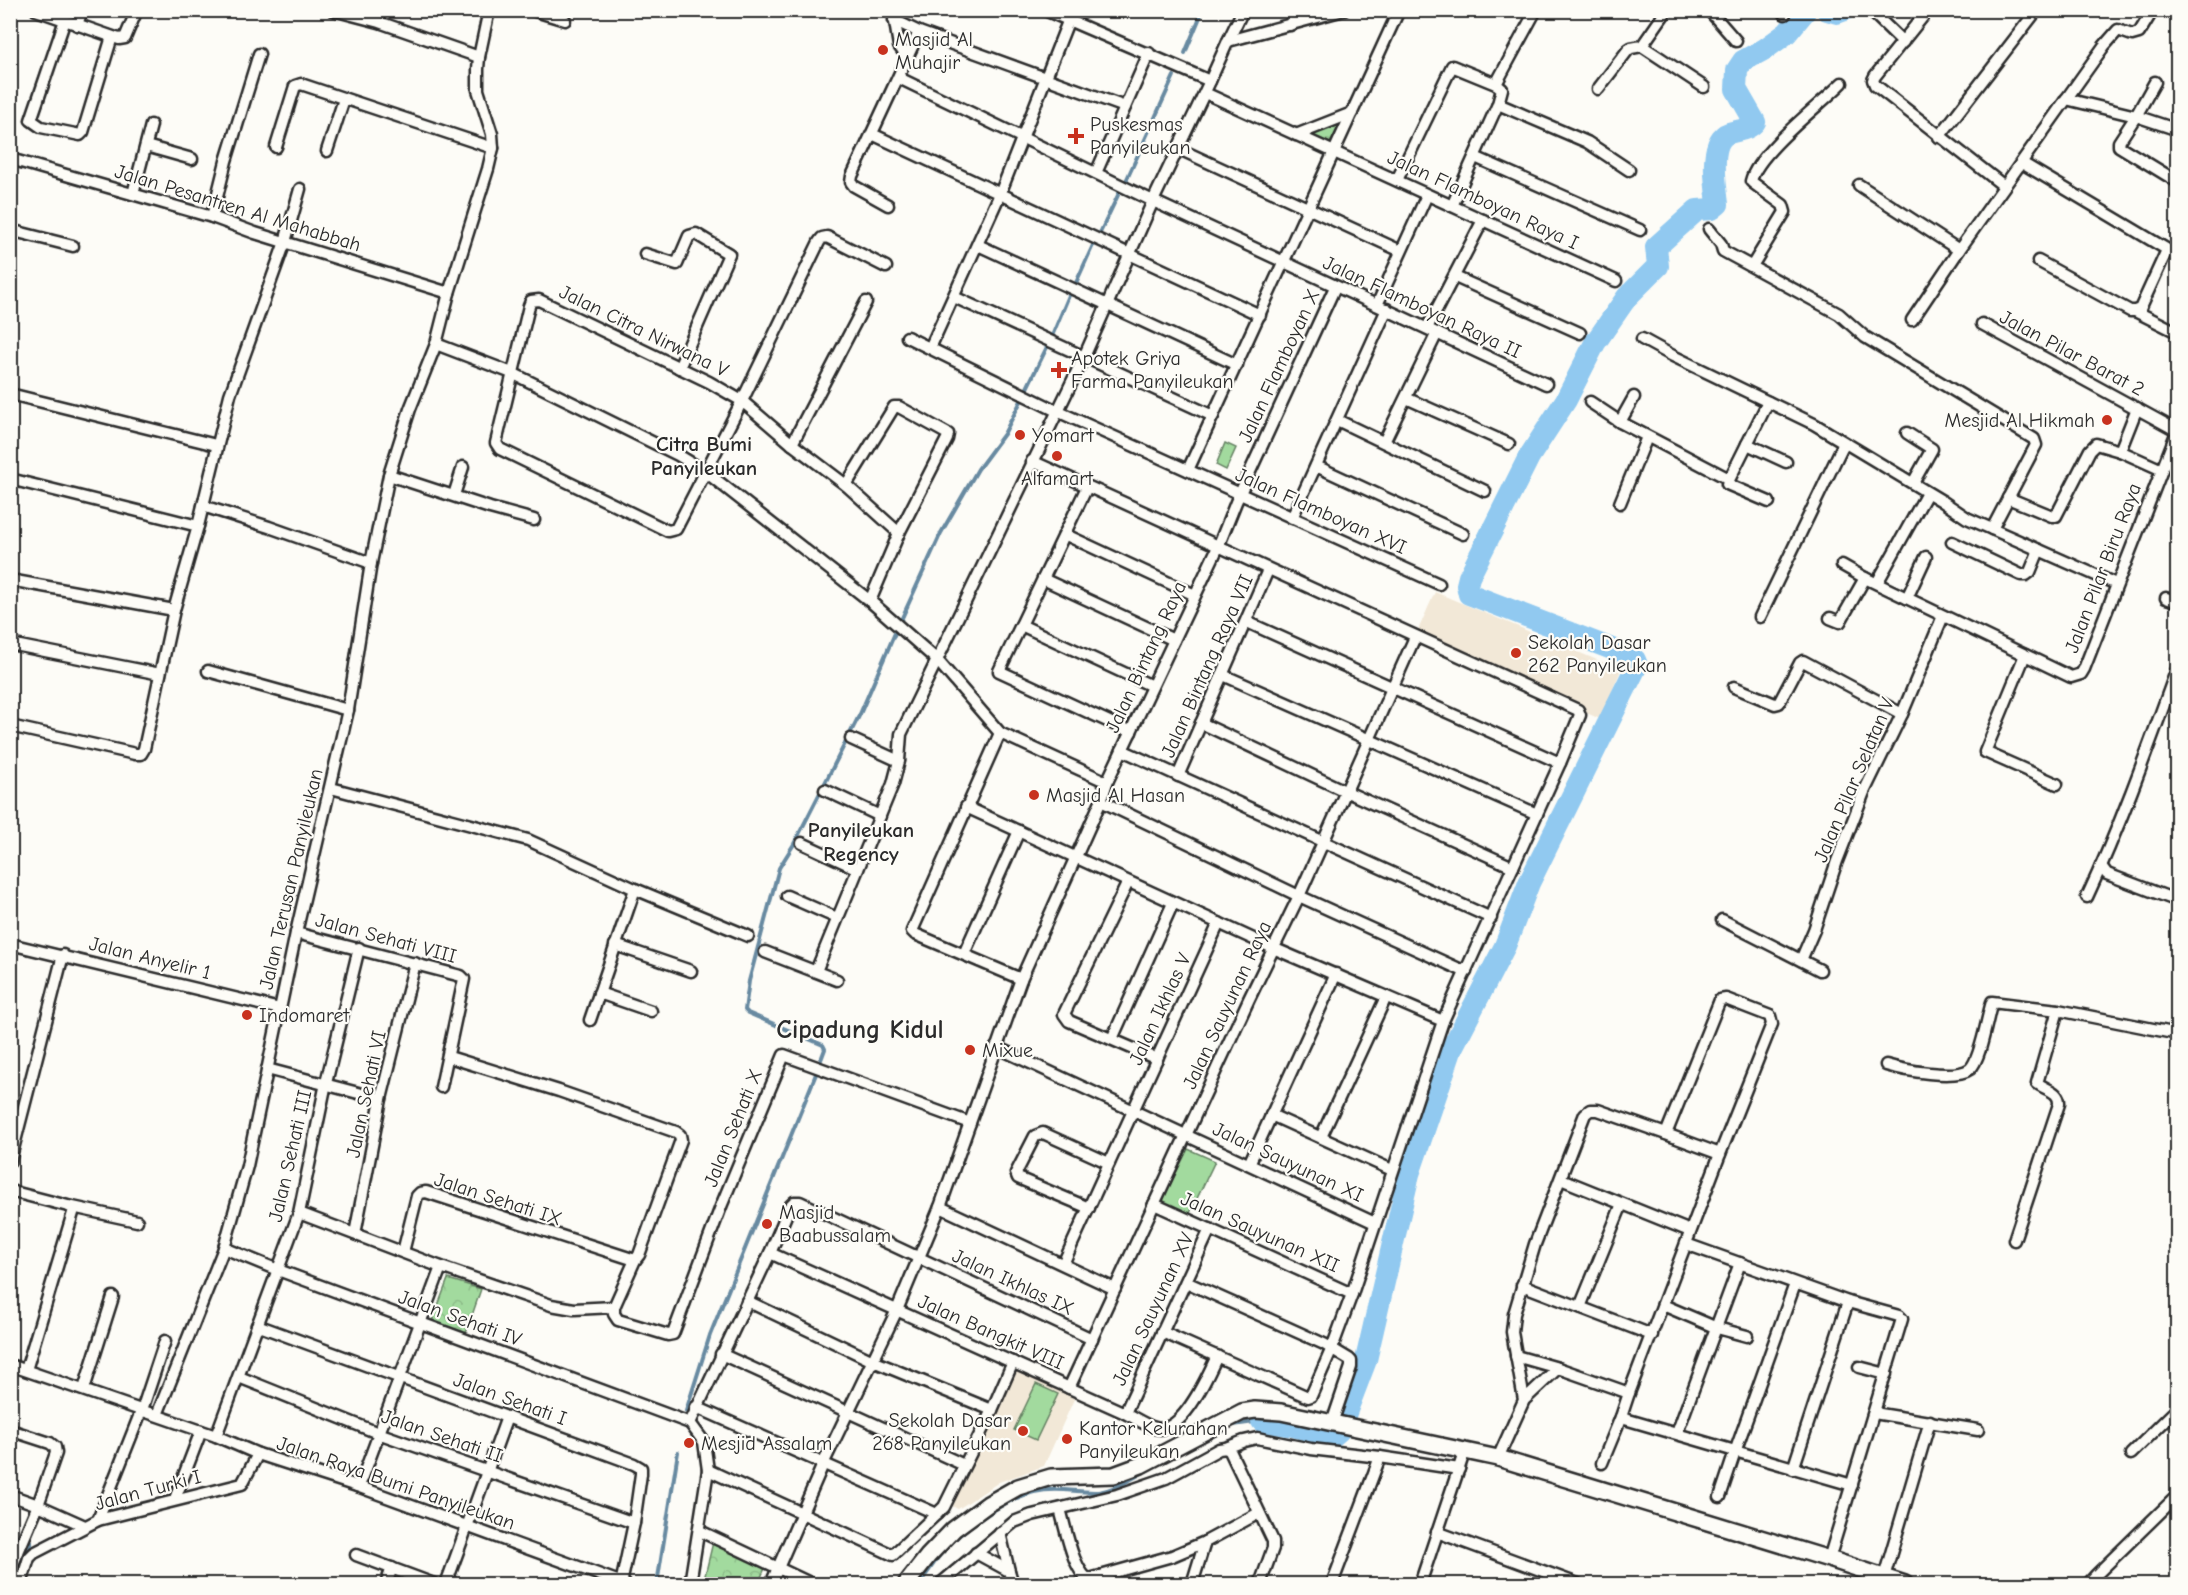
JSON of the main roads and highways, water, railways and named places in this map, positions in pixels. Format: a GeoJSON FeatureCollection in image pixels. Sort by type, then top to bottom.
{"type":"FeatureCollection","features":[{"type":"Feature","properties":{"kind":"waterway"},"geometry":{"type":"LineString","coordinates":[[1185,53],[1203,10]]}},
{"type":"Feature","properties":{"kind":"waterway"},"geometry":{"type":"LineString","coordinates":[[1262,1421],[1293,1426],[1332,1437],[1339,1431],[1366,1360],[1409,1174],[1452,1048],[1505,946],[1529,883],[1637,665],[1635,660],[1625,654],[1469,594],[1467,585],[1469,577],[1529,457],[1566,400],[1595,343],[1627,297],[1658,266],[1656,247],[1697,210],[1712,209],[1718,204],[1715,165],[1718,145],[1722,137],[1747,128],[1755,122],[1736,89],[1737,70],[1743,61],[1787,33],[1806,10]]}},
{"type":"Feature","properties":{"kind":"waterway"},"geometry":{"type":"LineString","coordinates":[[1827,10],[1837,13],[1845,10]]}},
{"type":"Feature","properties":{"kind":"waterway"},"geometry":{"type":"LineString","coordinates":[[1126,181],[1174,76]]}},
{"type":"Feature","properties":{"kind":"waterway"},"geometry":{"type":"LineString","coordinates":[[1099,235],[1120,191]]}},
{"type":"Feature","properties":{"kind":"waterway"},"geometry":{"type":"LineString","coordinates":[[1075,285],[1094,243]]}},
{"type":"Feature","properties":{"kind":"waterway"},"geometry":{"type":"LineString","coordinates":[[1052,336],[1070,293]]}},
{"type":"Feature","properties":{"kind":"waterway"},"geometry":{"type":"LineString","coordinates":[[1027,388],[1048,345]]}},
{"type":"Feature","properties":{"kind":"waterway"},"geometry":{"type":"LineString","coordinates":[[901,620],[941,533],[978,469],[1004,434],[1021,401]]}},
{"type":"Feature","properties":{"kind":"waterway"},"geometry":{"type":"LineString","coordinates":[[819,1065],[825,1049],[823,1045],[745,1010],[749,981],[779,868],[794,844],[860,714],[895,633]]}},
{"type":"Feature","properties":{"kind":"waterway"},"geometry":{"type":"LineString","coordinates":[[686,1411],[710,1335],[818,1069]]}},
{"type":"Feature","properties":{"kind":"waterway"},"geometry":{"type":"LineString","coordinates":[[1233,1425],[1262,1421]]}},
{"type":"Feature","properties":{"kind":"waterway"},"geometry":{"type":"LineString","coordinates":[[657,1584],[678,1452]]}},
{"type":"Feature","properties":{"kind":"waterway"},"geometry":{"type":"LineString","coordinates":[[919,1584],[948,1546],[970,1526],[1010,1501],[1042,1491],[1104,1491],[1152,1467]]}},
{"type":"Feature","properties":{"kind":"waterway"},"geometry":{"type":"LineString","coordinates":[[26,1556],[31,1542]]}},
{"type":"Feature","properties":{"kind":"waterway"},"geometry":{"type":"LineString","coordinates":[[15,1584],[20,1571]]}},
{"type":"Feature","properties":{"kind":"place","name":"Masjid Al Muhajir"},"geometry":{"type":"Point","coordinates":[883,50]}},
{"type":"Feature","properties":{"kind":"place","name":"Puskesmas Panyileukan"},"geometry":{"type":"Point","coordinates":[1076,136]}},
{"type":"Feature","properties":{"kind":"place","name":"Apotek Griya Farma Panyileukan"},"geometry":{"type":"Point","coordinates":[1059,370]}},
{"type":"Feature","properties":{"kind":"place","name":"Mesjid Al Hikmah"},"geometry":{"type":"Point","coordinates":[2107,420]}},
{"type":"Feature","properties":{"kind":"place","name":"Yomart"},"geometry":{"type":"Point","coordinates":[1020,435]}},
{"type":"Feature","properties":{"kind":"place","name":"Alfamart"},"geometry":{"type":"Point","coordinates":[1057,456]}},
{"type":"Feature","properties":{"kind":"place","name":"Sekolah Dasar 262 Panyileukan"},"geometry":{"type":"Point","coordinates":[1516,653]}},
{"type":"Feature","properties":{"kind":"place","name":"Masjid Al Hasan"},"geometry":{"type":"Point","coordinates":[1034,795]}},
{"type":"Feature","properties":{"kind":"place","name":"Indomaret"},"geometry":{"type":"Point","coordinates":[247,1015]}},
{"type":"Feature","properties":{"kind":"place","name":"Mixue"},"geometry":{"type":"Point","coordinates":[970,1050]}},
{"type":"Feature","properties":{"kind":"place","name":"Masjid Baabussalam"},"geometry":{"type":"Point","coordinates":[767,1224]}},
{"type":"Feature","properties":{"kind":"place","name":"Sekolah Dasar 268 Panyileukan"},"geometry":{"type":"Point","coordinates":[1023,1431]}},
{"type":"Feature","properties":{"kind":"place","name":"Kantor Kelurahan Panyileukan"},"geometry":{"type":"Point","coordinates":[1067,1439]}},
{"type":"Feature","properties":{"kind":"place","name":"Mesjid Assalam"},"geometry":{"type":"Point","coordinates":[689,1443]}},
{"type":"Feature","properties":{"kind":"district","name":"Citra Bumi Panyileukan"},"geometry":{"type":"Point","coordinates":[704,456]}},
{"type":"Feature","properties":{"kind":"district","name":"Panyileukan Regency"},"geometry":{"type":"Point","coordinates":[861,842]}},
{"type":"Feature","properties":{"kind":"district","name":"Cipadung Kidul"},"geometry":{"type":"Point","coordinates":[860,1030]}}]}
